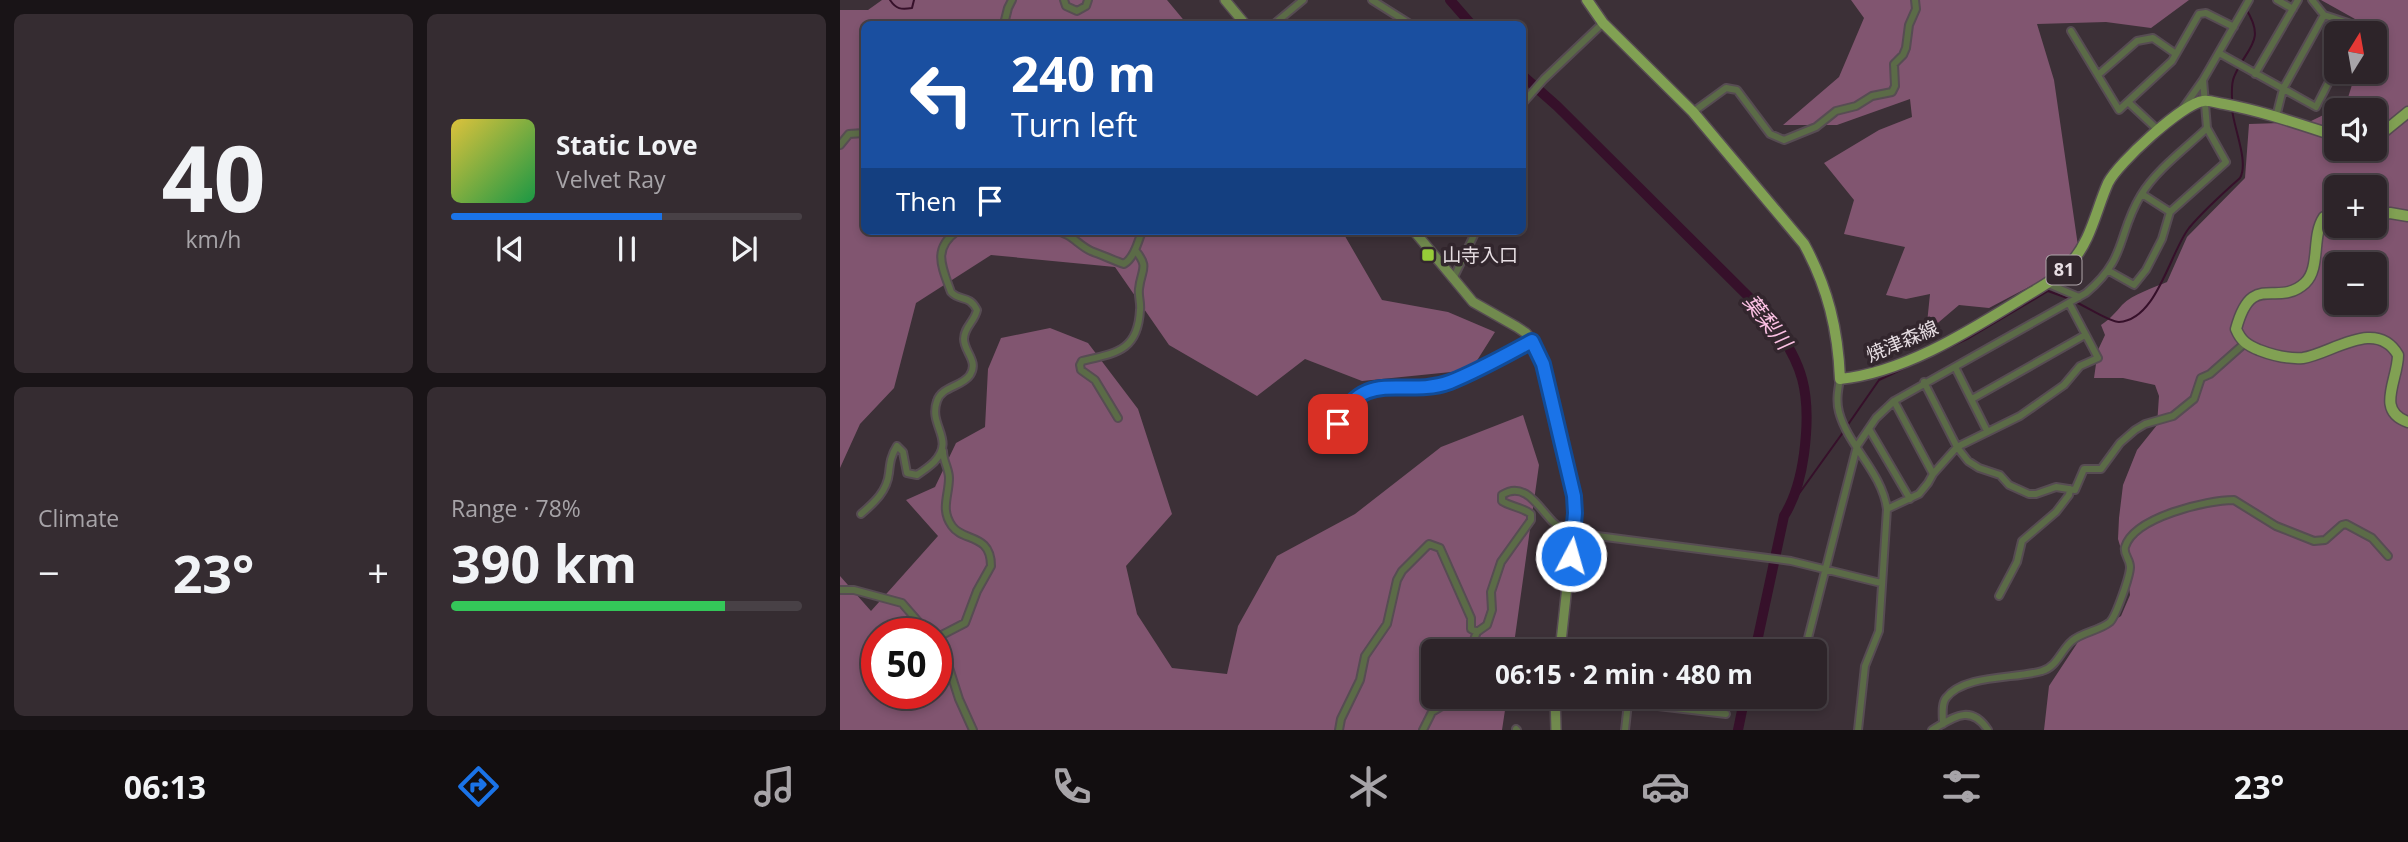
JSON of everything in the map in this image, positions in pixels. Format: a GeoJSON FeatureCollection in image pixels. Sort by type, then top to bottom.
{"type":"FeatureCollection","features":[{"type":"Feature","properties":{"kind":"main road"},"geometry":{"type":"LineString","coordinates":[[1225,0],[1242,21]]}},
{"type":"Feature","properties":{"kind":"main road","name":"焼津森線"},"geometry":{"type":"LineString","coordinates":[[1587,0],[1603,23],[1693,112],[1804,244],[1816,266],[1832,312],[1839,345],[1840,379],[1863,377],[1887,369],[1944,344],[1978,326],[2068,267],[2087,240],[2109,181],[2121,165],[2180,111],[2193,103],[2206,100]]}},
{"type":"Feature","properties":{"kind":"main road"},"geometry":{"type":"LineString","coordinates":[[2206,100],[2324,132]]}},
{"type":"Feature","properties":{"kind":"main road"},"geometry":{"type":"LineString","coordinates":[[2387,129],[2408,112]]}},
{"type":"Feature","properties":{"kind":"main road"},"geometry":{"type":"LineString","coordinates":[[2387,215],[2408,216]]}},
{"type":"Feature","properties":{"kind":"main road"},"geometry":{"type":"LineString","coordinates":[[2324,217],[2319,224],[2313,268],[2308,281],[2298,288],[2257,293],[2248,300],[2236,329],[2239,338],[2263,352],[2291,358],[2317,354],[2339,343],[2364,338],[2388,343],[2398,355],[2390,402],[2391,411],[2396,417],[2408,422]]}},
{"type":"Feature","properties":{"kind":"main road"},"geometry":{"type":"LineString","coordinates":[[1417,235],[1473,302],[1517,327],[1532,341],[1543,364],[1574,496],[1574,533],[1561,639]]}},
{"type":"Feature","properties":{"kind":"main road"},"geometry":{"type":"LineString","coordinates":[[1556,709],[1556,730]]}},
{"type":"Feature","properties":{"kind":"street"},"geometry":{"type":"LineString","coordinates":[[1005,21],[1012,0]]}},
{"type":"Feature","properties":{"kind":"street"},"geometry":{"type":"LineString","coordinates":[[1064,0],[1066,6],[1077,11],[1086,6],[1088,0]]}},
{"type":"Feature","properties":{"kind":"street"},"geometry":{"type":"LineString","coordinates":[[1278,21],[1303,0]]}},
{"type":"Feature","properties":{"kind":"street"},"geometry":{"type":"LineString","coordinates":[[1373,0],[1405,21]]}},
{"type":"Feature","properties":{"kind":"street"},"geometry":{"type":"LineString","coordinates":[[1693,112],[1726,88],[1731,88],[1737,90],[1770,134],[1784,140],[1816,127],[1836,111],[1856,106],[1872,96],[1892,92],[1895,86],[1894,64],[1906,48],[1909,25],[1916,9],[1915,0]]}},
{"type":"Feature","properties":{"kind":"street"},"geometry":{"type":"LineString","coordinates":[[2277,0],[2293,9]]}},
{"type":"Feature","properties":{"kind":"street"},"geometry":{"type":"LineString","coordinates":[[2255,74],[2298,0]]}},
{"type":"Feature","properties":{"kind":"street"},"geometry":{"type":"LineString","coordinates":[[2312,0],[2324,15],[2342,21]]}},
{"type":"Feature","properties":{"kind":"street"},"geometry":{"type":"LineString","coordinates":[[2180,111],[2203,80],[2248,1]]}},
{"type":"Feature","properties":{"kind":"street"},"geometry":{"type":"LineString","coordinates":[[2071,31],[2119,110],[2176,54],[2202,12],[2234,27]]}},
{"type":"Feature","properties":{"kind":"street"},"geometry":{"type":"LineString","coordinates":[[2276,117],[2283,89],[2324,15]]}},
{"type":"Feature","properties":{"kind":"street"},"geometry":{"type":"LineString","coordinates":[[1526,100],[1544,79],[1603,23]]}},
{"type":"Feature","properties":{"kind":"street"},"geometry":{"type":"LineString","coordinates":[[2098,75],[2137,41],[2153,38],[2176,54]]}},
{"type":"Feature","properties":{"kind":"street"},"geometry":{"type":"LineString","coordinates":[[2219,53],[2316,107],[2328,84]]}},
{"type":"Feature","properties":{"kind":"street"},"geometry":{"type":"LineString","coordinates":[[2109,271],[2134,285],[2146,270],[2162,239],[2170,212],[2226,162],[2207,128],[2203,80]]}},
{"type":"Feature","properties":{"kind":"street"},"geometry":{"type":"LineString","coordinates":[[2128,102],[2158,130]]}},
{"type":"Feature","properties":{"kind":"street"},"geometry":{"type":"LineString","coordinates":[[1808,639],[1857,446],[1876,418],[1894,401],[1924,382],[2069,303],[2097,284],[2109,271],[2121,249],[2142,194],[2158,174],[2207,128]]}},
{"type":"Feature","properties":{"kind":"street"},"geometry":{"type":"LineString","coordinates":[[840,145],[849,134],[861,133]]}},
{"type":"Feature","properties":{"kind":"street"},"geometry":{"type":"LineString","coordinates":[[2142,194],[2170,212]]}},
{"type":"Feature","properties":{"kind":"street"},"geometry":{"type":"LineString","coordinates":[[952,630],[965,622],[977,591],[991,566],[988,551],[979,541],[957,531],[948,518],[945,501],[949,477],[943,449],[944,440],[936,423],[936,401],[940,394],[970,375],[972,360],[963,341],[977,310],[968,299],[954,296],[951,292],[940,258],[945,242],[953,235]]}},
{"type":"Feature","properties":{"kind":"street"},"geometry":{"type":"LineString","coordinates":[[1069,235],[1093,251],[1124,264],[1135,250],[1141,235]]}},
{"type":"Feature","properties":{"kind":"street"},"geometry":{"type":"LineString","coordinates":[[1453,279],[1474,235]]}},
{"type":"Feature","properties":{"kind":"street"},"geometry":{"type":"LineString","coordinates":[[1118,418],[1095,380],[1081,370],[1080,365],[1083,361],[1117,353],[1135,338],[1141,309],[1139,287],[1145,269],[1142,258],[1135,250]]}},
{"type":"Feature","properties":{"kind":"street"},"geometry":{"type":"LineString","coordinates":[[2046,283],[2079,297]]}},
{"type":"Feature","properties":{"kind":"street"},"geometry":{"type":"LineString","coordinates":[[1887,509],[1919,494],[1957,447],[2020,416],[2064,385],[2080,366],[2098,358],[2069,303]]}},
{"type":"Feature","properties":{"kind":"street"},"geometry":{"type":"LineString","coordinates":[[1972,399],[2085,335]]}},
{"type":"Feature","properties":{"kind":"street"},"geometry":{"type":"LineString","coordinates":[[1331,442],[1346,405],[1354,398],[1380,386],[1429,388],[1451,382],[1532,341]]}},
{"type":"Feature","properties":{"kind":"street"},"geometry":{"type":"LineString","coordinates":[[1924,382],[1957,447],[1968,461],[2000,475],[2009,485],[2021,491],[2036,494],[2056,487],[2075,490],[2084,469],[2101,469],[2120,443],[2135,430],[2145,424],[2173,416],[2194,399],[2200,378],[2210,374],[2245,343]]}},
{"type":"Feature","properties":{"kind":"street"},"geometry":{"type":"LineString","coordinates":[[1955,366],[1987,431]]}},
{"type":"Feature","properties":{"kind":"street"},"geometry":{"type":"LineString","coordinates":[[1840,379],[1838,410],[1882,491],[1887,509],[1879,631],[1865,666],[1858,730]]}},
{"type":"Feature","properties":{"kind":"street"},"geometry":{"type":"LineString","coordinates":[[1894,401],[1933,474]]}},
{"type":"Feature","properties":{"kind":"street"},"geometry":{"type":"LineString","coordinates":[[1869,429],[1910,499]]}},
{"type":"Feature","properties":{"kind":"street"},"geometry":{"type":"LineString","coordinates":[[862,514],[880,498],[889,474],[889,462],[897,446],[903,452],[905,470],[912,475],[917,475],[933,463],[943,449]]}},
{"type":"Feature","properties":{"kind":"street"},"geometry":{"type":"LineString","coordinates":[[1999,596],[2017,562],[2022,541],[2056,512],[2069,495],[2070,489]]}},
{"type":"Feature","properties":{"kind":"street"},"geometry":{"type":"LineString","coordinates":[[1474,639],[1477,632],[1487,625],[1492,610],[1491,592],[1501,562],[1531,520],[1531,514],[1525,510],[1511,507],[1502,501],[1502,495],[1509,490],[1520,491],[1538,502],[1553,522],[1574,533],[1768,557],[1881,583]]}},
{"type":"Feature","properties":{"kind":"street"},"geometry":{"type":"LineString","coordinates":[[1943,724],[1944,700],[1947,696],[1973,681],[2045,671],[2055,663],[2070,642],[2109,622],[2115,614],[2130,568],[2125,545],[2147,523],[2160,518],[2193,506],[2234,500],[2276,526],[2314,541],[2325,540],[2346,524],[2372,538],[2388,556]]}},
{"type":"Feature","properties":{"kind":"street"},"geometry":{"type":"LineString","coordinates":[[1339,730],[1341,719],[1360,680],[1364,656],[1388,624],[1397,580],[1402,571],[1429,544],[1440,548],[1471,618],[1471,629],[1477,632]]}},
{"type":"Feature","properties":{"kind":"street"},"geometry":{"type":"LineString","coordinates":[[840,590],[854,590],[902,603],[915,618]]}},
{"type":"Feature","properties":{"kind":"street"},"geometry":{"type":"LineString","coordinates":[[952,677],[973,730]]}},
{"type":"Feature","properties":{"kind":"street"},"geometry":{"type":"LineString","coordinates":[[1423,730],[1432,712],[1437,709]]}},
{"type":"Feature","properties":{"kind":"street"},"geometry":{"type":"LineString","coordinates":[[1625,730],[1627,709]]}},
{"type":"Feature","properties":{"kind":"street"},"geometry":{"type":"LineString","coordinates":[[1681,709],[1726,714]]}},
{"type":"Feature","properties":{"kind":"street"},"geometry":{"type":"LineString","coordinates":[[1933,730],[1957,715],[1964,714],[1984,724],[1988,730]]}},
{"type":"Feature","properties":{"kind":"shaded area"},"geometry":{"type":"Polygon","coordinates":[[[882,0],[1167,0],[1184,21],[861,21],[861,235],[1344,235],[1382,300],[1448,312],[1495,332],[1471,370],[1362,381],[1305,359],[1257,396],[1169,345],[1115,267],[991,255],[916,303],[894,388],[860,424],[840,468],[840,10],[868,10],[882,0]]]}},
{"type":"Feature","properties":{"kind":"shaded area"},"geometry":{"type":"Polygon","coordinates":[[[1851,0],[2189,0],[2151,28],[2106,22],[2037,24],[2054,80],[2078,246],[2048,277],[1989,308],[1959,305],[1926,333],[1930,294],[1906,299],[1886,295],[1905,247],[1844,234],[1854,200],[1824,163],[1879,130],[1912,117],[1910,99],[1837,125],[1783,125],[1839,77],[1864,18],[1851,0]]]}},
{"type":"Feature","properties":{"kind":"shaded area"},"geometry":{"type":"Polygon","coordinates":[[[2321,0],[2408,0],[2408,730],[2044,730],[2049,686],[2078,642],[2121,616],[2130,595],[2127,569],[2118,539],[2123,485],[2137,450],[2157,425],[2159,396],[2155,385],[2123,378],[2094,378],[2098,350],[2105,335],[2101,325],[2132,298],[2167,282],[2187,237],[2245,178],[2249,124],[2309,122],[2324,115],[2324,161],[2387,161],[2387,98],[2348,98],[2352,84],[2387,84],[2387,21],[2355,21],[2321,0]]]}},
{"type":"Feature","properties":{"kind":"shaded area"},"geometry":{"type":"Polygon","coordinates":[[[1050,328],[1088,343],[1138,409],[1172,514],[1126,566],[1137,614],[1172,668],[1227,674],[1238,626],[1277,556],[1355,514],[1441,447],[1523,415],[1539,465],[1515,639],[1421,639],[1421,709],[1505,709],[1502,730],[840,730],[840,576],[871,611],[938,536],[906,500],[935,487],[956,443],[985,427],[988,369],[1001,338],[1050,328]]]}},
{"type":"Feature","properties":{"kind":"waterway"},"geometry":{"type":"LineString","coordinates":[[890,0],[897,7],[905,9],[912,8],[914,0]]}},
{"type":"Feature","properties":{"kind":"waterway","name":"葉梨川"},"geometry":{"type":"LineString","coordinates":[[1450,0],[1468,21]]}},
{"type":"Feature","properties":{"kind":"waterway"},"geometry":{"type":"LineString","coordinates":[[2232,100],[2234,77],[2255,37],[2255,29],[2246,9]]}},
{"type":"Feature","properties":{"kind":"waterway","name":"葉梨川"},"geometry":{"type":"LineString","coordinates":[[1526,79],[1557,106],[1765,313],[1797,363],[1807,413],[1804,454],[1797,486],[1784,516],[1758,639]]}},
{"type":"Feature","properties":{"kind":"waterway"},"geometry":{"type":"LineString","coordinates":[[2075,302],[2119,322],[2132,318],[2153,298],[2189,228],[2240,178],[2242,154],[2232,109]]}},
{"type":"Feature","properties":{"kind":"waterway"},"geometry":{"type":"LineString","coordinates":[[1847,426],[1879,380],[1969,338],[2048,291],[2070,299]]}},
{"type":"Feature","properties":{"kind":"waterway"},"geometry":{"type":"LineString","coordinates":[[1793,502],[1844,431]]}},
{"type":"Feature","properties":{"kind":"waterway","name":"葉梨川"},"geometry":{"type":"LineString","coordinates":[[1738,730],[1742,709]]}},
{"type":"Feature","properties":{"kind":"place","name":"山寺入口"},"geometry":{"type":"Point","coordinates":[1428,255]}},
{"type":"Feature","properties":{"kind":"route"},"geometry":{"type":"LineString","coordinates":[[1338,424],[1346,405],[1354,398],[1380,386],[1429,388],[1451,382],[1532,341],[1543,364],[1574,496],[1571,556]]}}]}
